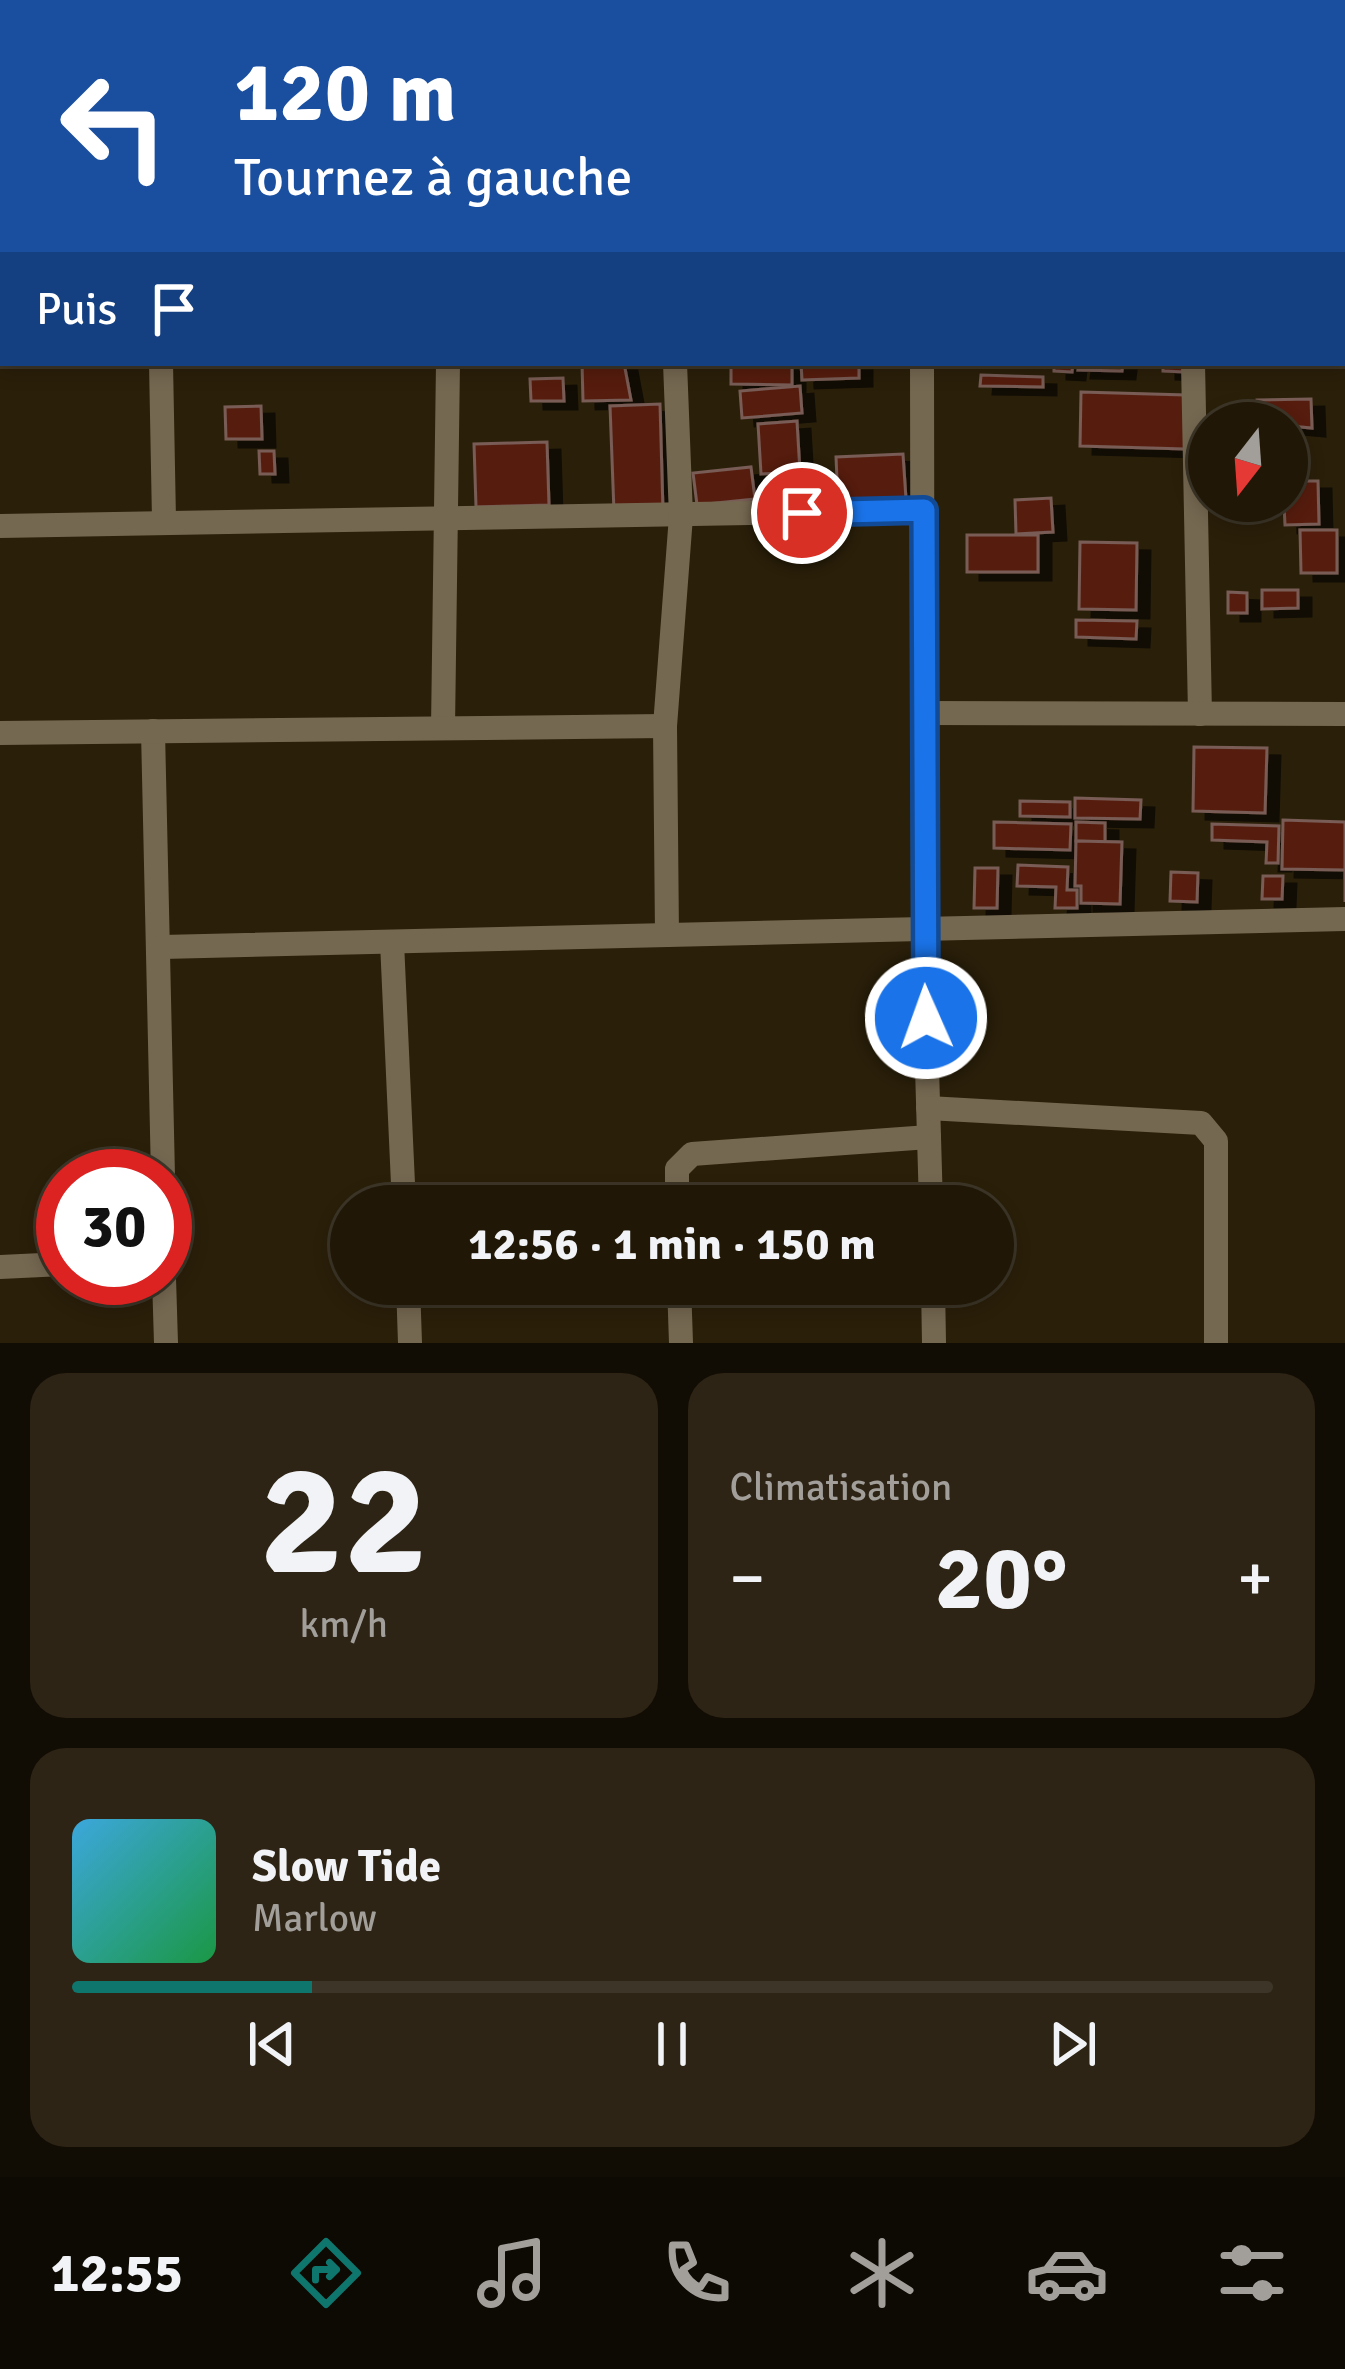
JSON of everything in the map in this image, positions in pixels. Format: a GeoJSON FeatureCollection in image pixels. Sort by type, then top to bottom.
{"type":"FeatureCollection","features":[{"type":"Feature","properties":{"kind":"street"},"geometry":{"type":"LineString","coordinates":[[160,366],[164,520]]}},
{"type":"Feature","properties":{"kind":"street"},"geometry":{"type":"LineString","coordinates":[[443,728],[448,366]]}},
{"type":"Feature","properties":{"kind":"street"},"geometry":{"type":"LineString","coordinates":[[667,935],[665,726],[681,516],[675,366]]}},
{"type":"Feature","properties":{"kind":"street"},"geometry":{"type":"LineString","coordinates":[[922,366],[922,929],[930,1185]]}},
{"type":"Feature","properties":{"kind":"street"},"geometry":{"type":"LineString","coordinates":[[1193,366],[1200,714]]}},
{"type":"Feature","properties":{"kind":"street"},"geometry":{"type":"LineString","coordinates":[[0,526],[924,510]]}},
{"type":"Feature","properties":{"kind":"street"},"geometry":{"type":"LineString","coordinates":[[922,713],[1345,714]]}},
{"type":"Feature","properties":{"kind":"street"},"geometry":{"type":"LineString","coordinates":[[0,733],[665,726]]}},
{"type":"Feature","properties":{"kind":"street"},"geometry":{"type":"LineString","coordinates":[[153,731],[162,947],[163,1149]]}},
{"type":"Feature","properties":{"kind":"street"},"geometry":{"type":"LineString","coordinates":[[162,947],[1345,919]]}},
{"type":"Feature","properties":{"kind":"street"},"geometry":{"type":"LineString","coordinates":[[392,942],[403,1185]]}},
{"type":"Feature","properties":{"kind":"street"},"geometry":{"type":"LineString","coordinates":[[928,1108],[1201,1123],[1211,1130],[1216,1141],[1216,1343]]}},
{"type":"Feature","properties":{"kind":"street"},"geometry":{"type":"LineString","coordinates":[[677,1185],[677,1169],[692,1154],[929,1137]]}},
{"type":"Feature","properties":{"kind":"street"},"geometry":{"type":"LineString","coordinates":[[0,1267],[36,1265]]}},
{"type":"Feature","properties":{"kind":"street"},"geometry":{"type":"LineString","coordinates":[[165,1305],[166,1343]]}},
{"type":"Feature","properties":{"kind":"street"},"geometry":{"type":"LineString","coordinates":[[409,1305],[410,1343]]}},
{"type":"Feature","properties":{"kind":"street"},"geometry":{"type":"LineString","coordinates":[[680,1305],[681,1343]]}},
{"type":"Feature","properties":{"kind":"street"},"geometry":{"type":"LineString","coordinates":[[933,1305],[934,1343]]}},
{"type":"Feature","properties":{"kind":"building"},"geometry":{"type":"Polygon","coordinates":[[[582,366],[625,366],[631,400],[583,401],[582,366]]]}},
{"type":"Feature","properties":{"kind":"building"},"geometry":{"type":"Polygon","coordinates":[[[731,366],[792,366],[792,385],[731,384],[731,366]]]}},
{"type":"Feature","properties":{"kind":"building"},"geometry":{"type":"Polygon","coordinates":[[[801,366],[859,366],[859,378],[802,380],[801,366]]]}},
{"type":"Feature","properties":{"kind":"building"},"geometry":{"type":"Polygon","coordinates":[[[1054,366],[1073,366],[1072,372],[1054,371],[1054,366]]]}},
{"type":"Feature","properties":{"kind":"building"},"geometry":{"type":"Polygon","coordinates":[[[1079,366],[1123,366],[1122,371],[1078,370],[1079,366]]]}},
{"type":"Feature","properties":{"kind":"building"},"geometry":{"type":"Polygon","coordinates":[[[1163,366],[1185,366],[1185,372],[1163,371],[1163,366]]]}},
{"type":"Feature","properties":{"kind":"building"},"geometry":{"type":"Polygon","coordinates":[[[981,375],[1043,377],[1043,387],[980,386],[981,375]]]}},
{"type":"Feature","properties":{"kind":"building"},"geometry":{"type":"Polygon","coordinates":[[[563,378],[564,401],[531,401],[530,379],[563,378]]]}},
{"type":"Feature","properties":{"kind":"building"},"geometry":{"type":"Polygon","coordinates":[[[800,386],[802,413],[742,418],[740,391],[800,386]]]}},
{"type":"Feature","properties":{"kind":"building"},"geometry":{"type":"Polygon","coordinates":[[[1081,392],[1186,395],[1185,449],[1080,446],[1081,392]]]}},
{"type":"Feature","properties":{"kind":"building"},"geometry":{"type":"Polygon","coordinates":[[[1311,399],[1312,428],[1308,428],[1308,402],[1257,400],[1311,399]]]}},
{"type":"Feature","properties":{"kind":"building"},"geometry":{"type":"Polygon","coordinates":[[[660,404],[663,511],[614,512],[610,406],[660,404]]]}},
{"type":"Feature","properties":{"kind":"building"},"geometry":{"type":"Polygon","coordinates":[[[261,406],[262,439],[226,439],[225,407],[261,406]]]}},
{"type":"Feature","properties":{"kind":"building"},"geometry":{"type":"Polygon","coordinates":[[[797,421],[800,472],[761,474],[758,424],[797,421]]]}},
{"type":"Feature","properties":{"kind":"building"},"geometry":{"type":"Polygon","coordinates":[[[547,442],[549,505],[476,507],[474,444],[547,442]]]}},
{"type":"Feature","properties":{"kind":"building"},"geometry":{"type":"Polygon","coordinates":[[[259,451],[274,451],[275,474],[260,474],[259,451]]]}},
{"type":"Feature","properties":{"kind":"building"},"geometry":{"type":"Polygon","coordinates":[[[903,454],[906,499],[838,503],[836,457],[903,454]]]}},
{"type":"Feature","properties":{"kind":"building"},"geometry":{"type":"Polygon","coordinates":[[[751,467],[755,499],[697,505],[693,473],[751,467]]]}},
{"type":"Feature","properties":{"kind":"building"},"geometry":{"type":"Polygon","coordinates":[[[1308,481],[1318,481],[1319,524],[1285,525],[1308,522],[1308,481]]]}},
{"type":"Feature","properties":{"kind":"building"},"geometry":{"type":"Polygon","coordinates":[[[1051,498],[1053,532],[1016,534],[1015,500],[1051,498]]]}},
{"type":"Feature","properties":{"kind":"building"},"geometry":{"type":"Polygon","coordinates":[[[1300,530],[1337,530],[1337,573],[1301,573],[1300,530]]]}},
{"type":"Feature","properties":{"kind":"building"},"geometry":{"type":"Polygon","coordinates":[[[967,535],[1038,535],[1038,572],[967,572],[967,535]]]}},
{"type":"Feature","properties":{"kind":"building"},"geometry":{"type":"Polygon","coordinates":[[[1080,542],[1137,543],[1136,610],[1079,609],[1080,542]]]}},
{"type":"Feature","properties":{"kind":"building"},"geometry":{"type":"Polygon","coordinates":[[[1262,590],[1298,590],[1298,608],[1262,609],[1262,590]]]}},
{"type":"Feature","properties":{"kind":"building"},"geometry":{"type":"Polygon","coordinates":[[[1228,592],[1247,593],[1247,613],[1228,613],[1228,592]]]}},
{"type":"Feature","properties":{"kind":"building"},"geometry":{"type":"Polygon","coordinates":[[[1076,620],[1137,621],[1136,639],[1076,637],[1076,620]]]}},
{"type":"Feature","properties":{"kind":"building"},"geometry":{"type":"Polygon","coordinates":[[[1194,747],[1267,748],[1265,813],[1193,811],[1194,747]]]}},
{"type":"Feature","properties":{"kind":"building"},"geometry":{"type":"Polygon","coordinates":[[[1075,798],[1141,800],[1140,819],[1075,818],[1075,798]]]}},
{"type":"Feature","properties":{"kind":"building"},"geometry":{"type":"Polygon","coordinates":[[[1020,801],[1070,802],[1070,817],[1020,816],[1020,801]]]}},
{"type":"Feature","properties":{"kind":"building"},"geometry":{"type":"Polygon","coordinates":[[[1283,820],[1345,822],[1345,870],[1282,869],[1283,820]]]}},
{"type":"Feature","properties":{"kind":"building"},"geometry":{"type":"Polygon","coordinates":[[[994,822],[1071,824],[1070,850],[994,848],[994,822]]]}},
{"type":"Feature","properties":{"kind":"building"},"geometry":{"type":"Polygon","coordinates":[[[1076,822],[1105,823],[1105,842],[1076,841],[1076,822]]]}},
{"type":"Feature","properties":{"kind":"building"},"geometry":{"type":"Polygon","coordinates":[[[1212,824],[1279,826],[1278,863],[1266,863],[1267,842],[1212,840],[1212,824]]]}},
{"type":"Feature","properties":{"kind":"building"},"geometry":{"type":"Polygon","coordinates":[[[1076,841],[1122,842],[1120,904],[1081,903],[1081,886],[1075,886],[1076,841]]]}},
{"type":"Feature","properties":{"kind":"building"},"geometry":{"type":"Polygon","coordinates":[[[1018,865],[1068,867],[1067,890],[1077,890],[1077,908],[1055,908],[1056,887],[1017,886],[1018,865]]]}},
{"type":"Feature","properties":{"kind":"building"},"geometry":{"type":"Polygon","coordinates":[[[975,868],[998,868],[997,908],[974,908],[975,868]]]}},
{"type":"Feature","properties":{"kind":"building"},"geometry":{"type":"Polygon","coordinates":[[[1171,872],[1198,873],[1197,902],[1170,901],[1171,872]]]}},
{"type":"Feature","properties":{"kind":"building"},"geometry":{"type":"Polygon","coordinates":[[[1263,876],[1283,876],[1282,899],[1262,899],[1263,876]]]}},
{"type":"Feature","properties":{"kind":"route"},"geometry":{"type":"LineString","coordinates":[[802,513],[924,510],[922,929],[926,1018]]}}]}
